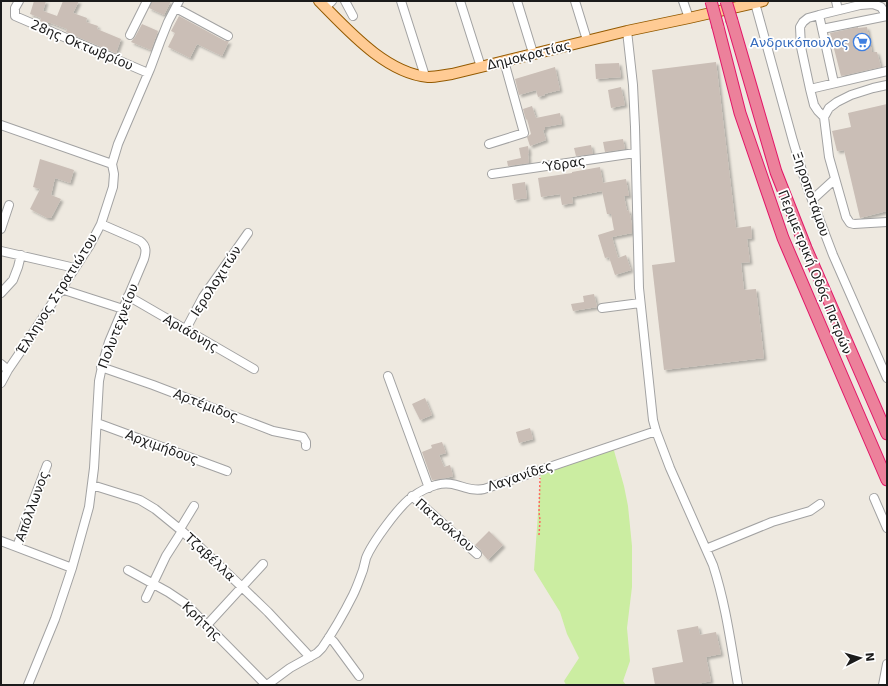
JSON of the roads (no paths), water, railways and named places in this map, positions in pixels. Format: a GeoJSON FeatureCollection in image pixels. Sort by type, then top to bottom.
{"type":"FeatureCollection","features":[{"type":"Feature","properties":{"kind":"highway","name":"Περιμετρική Οδός Πατρών"},"geometry":{"type":"LineString","coordinates":[[711,1],[740,113],[783,238],[887,480]]}},
{"type":"Feature","properties":{"kind":"highway","name":"Περιμετρική Οδός Πατρών"},"geometry":{"type":"LineString","coordinates":[[726,1],[776,172],[806,248],[887,434]]}},
{"type":"Feature","properties":{"kind":"main road","name":"Δημοκρατίας"},"geometry":{"type":"LineString","coordinates":[[325,3],[358,39],[381,58],[395,67],[406,72],[425,76],[439,76],[587,40],[759,2]]}},
{"type":"Feature","properties":{"kind":"street","name":"28ης Οκτωβρίου"},"geometry":{"type":"LineString","coordinates":[[19,1],[15,8],[15,16],[148,73]]}},
{"type":"Feature","properties":{"kind":"street"},"geometry":{"type":"LineString","coordinates":[[130,35],[147,1]]}},
{"type":"Feature","properties":{"kind":"street"},"geometry":{"type":"LineString","coordinates":[[345,1],[353,16]]}},
{"type":"Feature","properties":{"kind":"street"},"geometry":{"type":"LineString","coordinates":[[401,1],[425,76]]}},
{"type":"Feature","properties":{"kind":"street"},"geometry":{"type":"LineString","coordinates":[[460,1],[481,67]]}},
{"type":"Feature","properties":{"kind":"street"},"geometry":{"type":"LineString","coordinates":[[517,1],[533,53]]}},
{"type":"Feature","properties":{"kind":"street"},"geometry":{"type":"LineString","coordinates":[[575,1],[587,40]]}},
{"type":"Feature","properties":{"kind":"street"},"geometry":{"type":"LineString","coordinates":[[683,1],[690,18]]}},
{"type":"Feature","properties":{"kind":"street"},"geometry":{"type":"LineString","coordinates":[[836,1],[838,10]]}},
{"type":"Feature","properties":{"kind":"street","name":"Ξηροποτάμου"},"geometry":{"type":"LineString","coordinates":[[759,2],[793,142],[812,200],[833,255],[887,378]]}},
{"type":"Feature","properties":{"kind":"street"},"geometry":{"type":"LineString","coordinates":[[101,224],[113,187],[114,174],[112,164],[118,144],[160,42],[178,3],[228,36]]}},
{"type":"Feature","properties":{"kind":"street"},"geometry":{"type":"LineString","coordinates":[[822,29],[887,16],[881,7],[873,4],[860,5],[838,10],[808,18],[803,22],[800,27],[801,47],[810,89],[814,105],[824,117]]}},
{"type":"Feature","properties":{"kind":"street"},"geometry":{"type":"LineString","coordinates":[[819,15],[834,83]]}},
{"type":"Feature","properties":{"kind":"street"},"geometry":{"type":"LineString","coordinates":[[627,31],[635,127],[640,303],[648,368],[651,410],[656,431],[680,494],[713,565],[722,596],[738,685]]}},
{"type":"Feature","properties":{"kind":"street"},"geometry":{"type":"LineString","coordinates":[[489,144],[524,133],[504,61]]}},
{"type":"Feature","properties":{"kind":"street"},"geometry":{"type":"LineString","coordinates":[[810,89],[887,71]]}},
{"type":"Feature","properties":{"kind":"street"},"geometry":{"type":"LineString","coordinates":[[887,85],[851,95],[837,102],[829,108],[824,117],[829,157],[846,217],[850,223],[854,224],[887,222]]}},
{"type":"Feature","properties":{"kind":"street"},"geometry":{"type":"LineString","coordinates":[[1,125],[112,164]]}},
{"type":"Feature","properties":{"kind":"street","name":"Ύδρας"},"geometry":{"type":"LineString","coordinates":[[492,174],[635,153]]}},
{"type":"Feature","properties":{"kind":"street"},"geometry":{"type":"LineString","coordinates":[[812,200],[835,179]]}},
{"type":"Feature","properties":{"kind":"street"},"geometry":{"type":"LineString","coordinates":[[1,229],[9,205]]}},
{"type":"Feature","properties":{"kind":"street","name":"Έλληνος Στρατιώτου"},"geometry":{"type":"LineString","coordinates":[[1,383],[90,245],[101,224]]}},
{"type":"Feature","properties":{"kind":"street","name":"Πολυτεχνείου"},"geometry":{"type":"LineString","coordinates":[[28,685],[54,624],[72,568],[87,513],[94,468],[101,368],[106,351],[146,253],[145,246],[138,239],[101,224]]}},
{"type":"Feature","properties":{"kind":"street","name":"Ιερολοχιτών"},"geometry":{"type":"LineString","coordinates":[[186,329],[203,297],[248,233]]}},
{"type":"Feature","properties":{"kind":"street"},"geometry":{"type":"LineString","coordinates":[[1,251],[75,268]]}},
{"type":"Feature","properties":{"kind":"street"},"geometry":{"type":"LineString","coordinates":[[1,293],[13,280],[21,255]]}},
{"type":"Feature","properties":{"kind":"street"},"geometry":{"type":"LineString","coordinates":[[61,289],[123,309]]}},
{"type":"Feature","properties":{"kind":"street","name":"Αριάδνης"},"geometry":{"type":"LineString","coordinates":[[128,296],[254,369]]}},
{"type":"Feature","properties":{"kind":"street"},"geometry":{"type":"LineString","coordinates":[[602,308],[640,303]]}},
{"type":"Feature","properties":{"kind":"street"},"geometry":{"type":"LineString","coordinates":[[1,364],[8,370]]}},
{"type":"Feature","properties":{"kind":"street","name":"Αρτέμιδος"},"geometry":{"type":"LineString","coordinates":[[101,368],[153,385],[273,431],[303,437],[306,442],[306,446]]}},
{"type":"Feature","properties":{"kind":"street"},"geometry":{"type":"LineString","coordinates":[[388,376],[429,488]]}},
{"type":"Feature","properties":{"kind":"street","name":"Αρχιμήδους"},"geometry":{"type":"LineString","coordinates":[[97,423],[227,472]]}},
{"type":"Feature","properties":{"kind":"street","name":"Λαγανίδες"},"geometry":{"type":"LineString","coordinates":[[267,685],[290,668],[320,650],[353,595],[361,576],[366,558],[372,547],[389,522],[412,496],[438,484],[447,483],[470,489],[484,489],[656,431]]}},
{"type":"Feature","properties":{"kind":"street","name":"Απόλλωνος"},"geometry":{"type":"LineString","coordinates":[[17,547],[47,464]]}},
{"type":"Feature","properties":{"kind":"street","name":"Τζαβέλλα"},"geometry":{"type":"LineString","coordinates":[[92,485],[144,502],[155,509],[181,530],[242,587],[279,623],[310,657]]}},
{"type":"Feature","properties":{"kind":"street","name":"Πατρόκλου"},"geometry":{"type":"LineString","coordinates":[[412,496],[477,554]]}},
{"type":"Feature","properties":{"kind":"street"},"geometry":{"type":"LineString","coordinates":[[874,498],[887,528]]}},
{"type":"Feature","properties":{"kind":"street"},"geometry":{"type":"LineString","coordinates":[[706,549],[772,522],[810,511],[820,504]]}},
{"type":"Feature","properties":{"kind":"street"},"geometry":{"type":"LineString","coordinates":[[146,598],[166,556],[194,506]]}},
{"type":"Feature","properties":{"kind":"street"},"geometry":{"type":"LineString","coordinates":[[1,541],[72,568]]}},
{"type":"Feature","properties":{"kind":"street"},"geometry":{"type":"LineString","coordinates":[[207,625],[263,564]]}},
{"type":"Feature","properties":{"kind":"street","name":"Κρήτης"},"geometry":{"type":"LineString","coordinates":[[128,570],[154,583],[186,604],[267,685]]}},
{"type":"Feature","properties":{"kind":"street"},"geometry":{"type":"LineString","coordinates":[[329,637],[359,676]]}},
{"type":"Feature","properties":{"kind":"street"},"geometry":{"type":"LineString","coordinates":[[883,685],[887,664]]}},
{"type":"Feature","properties":{"kind":"place","name":"Ανδρικόπουλος"},"geometry":{"type":"Point","coordinates":[862,42]}}]}
